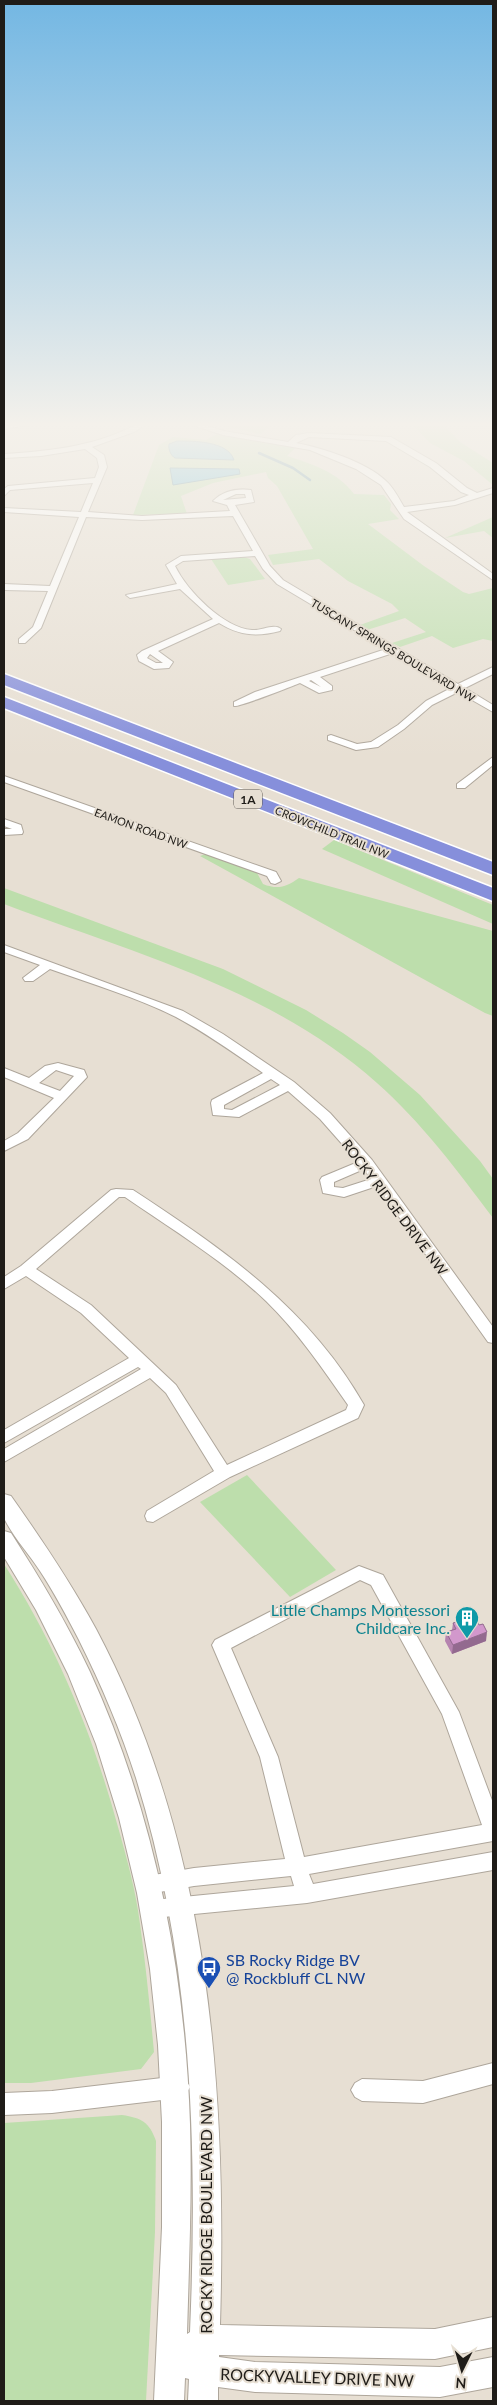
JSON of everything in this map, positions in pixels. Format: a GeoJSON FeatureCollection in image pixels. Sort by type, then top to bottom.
{"type":"FeatureCollection","features":[{"type":"Feature","properties":{"kind":"highway","name":"CROWCHILD TRAIL NW"},"geometry":{"type":"LineString","coordinates":[[4,679],[493,868]]}},
{"type":"Feature","properties":{"kind":"highway","name":"CROWCHILD TRAIL NW"},"geometry":{"type":"LineString","coordinates":[[4,702],[493,895]]}},
{"type":"Feature","properties":{"kind":"street"},"geometry":{"type":"LineString","coordinates":[[22,641],[37,628],[77,533]]}},
{"type":"Feature","properties":{"kind":"street","name":"TUSCANY SPRINGS BOULEVARD NW"},"geometry":{"type":"LineString","coordinates":[[247,533],[272,573],[287,587],[493,709]]}},
{"type":"Feature","properties":{"kind":"street"},"geometry":{"type":"LineString","coordinates":[[430,533],[493,578]]}},
{"type":"Feature","properties":{"kind":"street"},"geometry":{"type":"LineString","coordinates":[[258,553],[174,561],[170,565],[181,586],[202,606],[221,619],[251,633],[277,629]]}},
{"type":"Feature","properties":{"kind":"street"},"geometry":{"type":"LineString","coordinates":[[130,595],[181,586]]}},
{"type":"Feature","properties":{"kind":"street"},"geometry":{"type":"LineString","coordinates":[[4,588],[54,589]]}},
{"type":"Feature","properties":{"kind":"street"},"geometry":{"type":"LineString","coordinates":[[152,651],[202,626],[221,619]]}},
{"type":"Feature","properties":{"kind":"street"},"geometry":{"type":"LineString","coordinates":[[237,704],[250,696],[393,650]]}},
{"type":"Feature","properties":{"kind":"street"},"geometry":{"type":"LineString","coordinates":[[331,738],[356,747],[374,745],[401,727],[429,703],[493,670]]}},
{"type":"Feature","properties":{"kind":"street"},"geometry":{"type":"LineString","coordinates":[[301,680],[319,690],[329,688],[312,676]]}},
{"type":"Feature","properties":{"kind":"street"},"geometry":{"type":"LineString","coordinates":[[461,786],[493,760]]}},
{"type":"Feature","properties":{"kind":"street","name":"EAMON ROAD NW"},"geometry":{"type":"LineString","coordinates":[[4,779],[272,874],[275,881]]}},
{"type":"Feature","properties":{"kind":"street"},"geometry":{"type":"LineString","coordinates":[[4,822],[17,827],[18,832],[4,832]]}},
{"type":"Feature","properties":{"kind":"street","name":"ROCKY RIDGE DRIVE NW"},"geometry":{"type":"LineString","coordinates":[[4,948],[179,1014],[219,1037],[289,1085],[325,1116],[366,1163],[493,1338]]}},
{"type":"Feature","properties":{"kind":"street"},"geometry":{"type":"LineString","coordinates":[[29,978],[48,964]]}},
{"type":"Feature","properties":{"kind":"street"},"geometry":{"type":"LineString","coordinates":[[4,1147],[22,1136],[81,1077],[80,1073],[60,1066],[52,1066],[31,1083]]}},
{"type":"Feature","properties":{"kind":"street"},"geometry":{"type":"LineString","coordinates":[[4,1072],[62,1097]]}},
{"type":"Feature","properties":{"kind":"street"},"geometry":{"type":"LineString","coordinates":[[272,1072],[217,1103],[218,1112],[234,1114],[289,1085]]}},
{"type":"Feature","properties":{"kind":"street"},"geometry":{"type":"LineString","coordinates":[[366,1163],[327,1180],[328,1190],[344,1193],[379,1181]]}},
{"type":"Feature","properties":{"kind":"street"},"geometry":{"type":"LineString","coordinates":[[4,1284],[26,1269],[116,1193],[128,1192],[221,1256],[270,1297],[316,1347],[356,1405],[353,1414],[224,1474],[153,1516]]}},
{"type":"Feature","properties":{"kind":"street"},"geometry":{"type":"LineString","coordinates":[[26,1269],[86,1309],[171,1389],[224,1474]]}},
{"type":"Feature","properties":{"kind":"street"},"geometry":{"type":"LineString","coordinates":[[4,1437],[144,1365]]}},
{"type":"Feature","properties":{"kind":"street"},"geometry":{"type":"LineString","coordinates":[[4,1456],[144,1365]]}},
{"type":"Feature","properties":{"kind":"street","name":"ROCKY RIDGE BOULEVARD NW"},"geometry":{"type":"LineString","coordinates":[[4,1502],[33,1541],[79,1616],[119,1698],[142,1761],[176,1880],[192,1967],[204,2085],[208,2209],[203,2401]]}},
{"type":"Feature","properties":{"kind":"street","name":"ROCKY RIDGE BOULEVARD NW"},"geometry":{"type":"LineString","coordinates":[[4,1539],[54,1619],[75,1662],[116,1766],[151,1897],[169,2022],[174,2087],[176,2205],[169,2401]]}},
{"type":"Feature","properties":{"kind":"street"},"geometry":{"type":"LineString","coordinates":[[151,1897],[176,1880],[298,1867],[493,1830],[450,1712],[377,1580],[359,1574],[220,1646],[269,1757],[298,1867],[307,1894]]}},
{"type":"Feature","properties":{"kind":"street"},"geometry":{"type":"LineString","coordinates":[[151,1897],[181,1906],[307,1894],[493,1861]]}},
{"type":"Feature","properties":{"kind":"street"},"geometry":{"type":"LineString","coordinates":[[362,2090],[423,2092],[493,2074]]}},
{"type":"Feature","properties":{"kind":"street"},"geometry":{"type":"LineString","coordinates":[[4,2104],[52,2102],[204,2085]]}},
{"type":"Feature","properties":{"kind":"street"},"geometry":{"type":"LineString","coordinates":[[170,2358],[206,2340],[435,2344],[493,2332]]}},
{"type":"Feature","properties":{"kind":"street","name":"ROCKYVALLEY DRIVE NW"},"geometry":{"type":"LineString","coordinates":[[170,2358],[204,2371],[246,2376],[440,2382],[493,2372]]}},
{"type":"Feature","properties":{"kind":"green space"},"geometry":{"type":"Polygon","coordinates":[[[304,533],[380,533],[463,592],[469,594],[493,588],[493,641],[483,639],[453,648],[432,636],[400,647],[392,643],[426,632],[405,618],[367,630],[360,625],[399,611],[392,604],[348,581],[319,559],[273,565],[268,555],[313,549],[304,533]]]}},
{"type":"Feature","properties":{"kind":"green space"},"geometry":{"type":"Polygon","coordinates":[[[456,533],[472,533],[445,538],[456,533]]]}},
{"type":"Feature","properties":{"kind":"green space"},"geometry":{"type":"Polygon","coordinates":[[[241,556],[250,559],[265,579],[228,585],[211,559],[241,556]]]}},
{"type":"Feature","properties":{"kind":"green space"},"geometry":{"type":"Polygon","coordinates":[[[334,840],[493,905],[493,924],[322,849],[334,840]]]}},
{"type":"Feature","properties":{"kind":"green space"},"geometry":{"type":"Polygon","coordinates":[[[206,854],[256,871],[263,884],[268,886],[282,887],[299,878],[493,931],[493,1016],[200,856],[206,854]]]}},
{"type":"Feature","properties":{"kind":"green space"},"geometry":{"type":"Polygon","coordinates":[[[4,888],[223,969],[306,1010],[343,1033],[370,1052],[420,1095],[480,1161],[493,1179],[493,1218],[409,1114],[377,1083],[336,1050],[293,1022],[247,998],[200,977],[151,957],[4,904],[4,888]]]}},
{"type":"Feature","properties":{"kind":"green space"},"geometry":{"type":"Polygon","coordinates":[[[247,1475],[336,1570],[290,1597],[200,1502],[247,1475]]]}},
{"type":"Feature","properties":{"kind":"green space"},"geometry":{"type":"Polygon","coordinates":[[[4,1564],[41,1627],[71,1691],[97,1758],[125,1851],[138,1912],[154,2052],[141,2069],[31,2083],[4,2083],[4,1564]]]}},
{"type":"Feature","properties":{"kind":"green space"},"geometry":{"type":"Polygon","coordinates":[[[122,2115],[144,2122],[151,2129],[156,2141],[155,2232],[146,2401],[4,2401],[4,2123],[122,2115]]]}},
{"type":"Feature","properties":{"kind":"building"},"geometry":{"type":"Polygon","coordinates":[[[475,1617],[479,1625],[483,1624],[487,1632],[453,1645],[446,1632],[456,1629],[453,1623],[475,1617]]]}},
{"type":"Feature","properties":{"kind":"place","name":"Little Champs Montessori Childcare Inc."},"geometry":{"type":"Point","coordinates":[467,1639]}},
{"type":"Feature","properties":{"kind":"place","name":"SB Rocky Ridge BV @ Rockbluff CL NW"},"geometry":{"type":"Point","coordinates":[209,1989]}}]}
